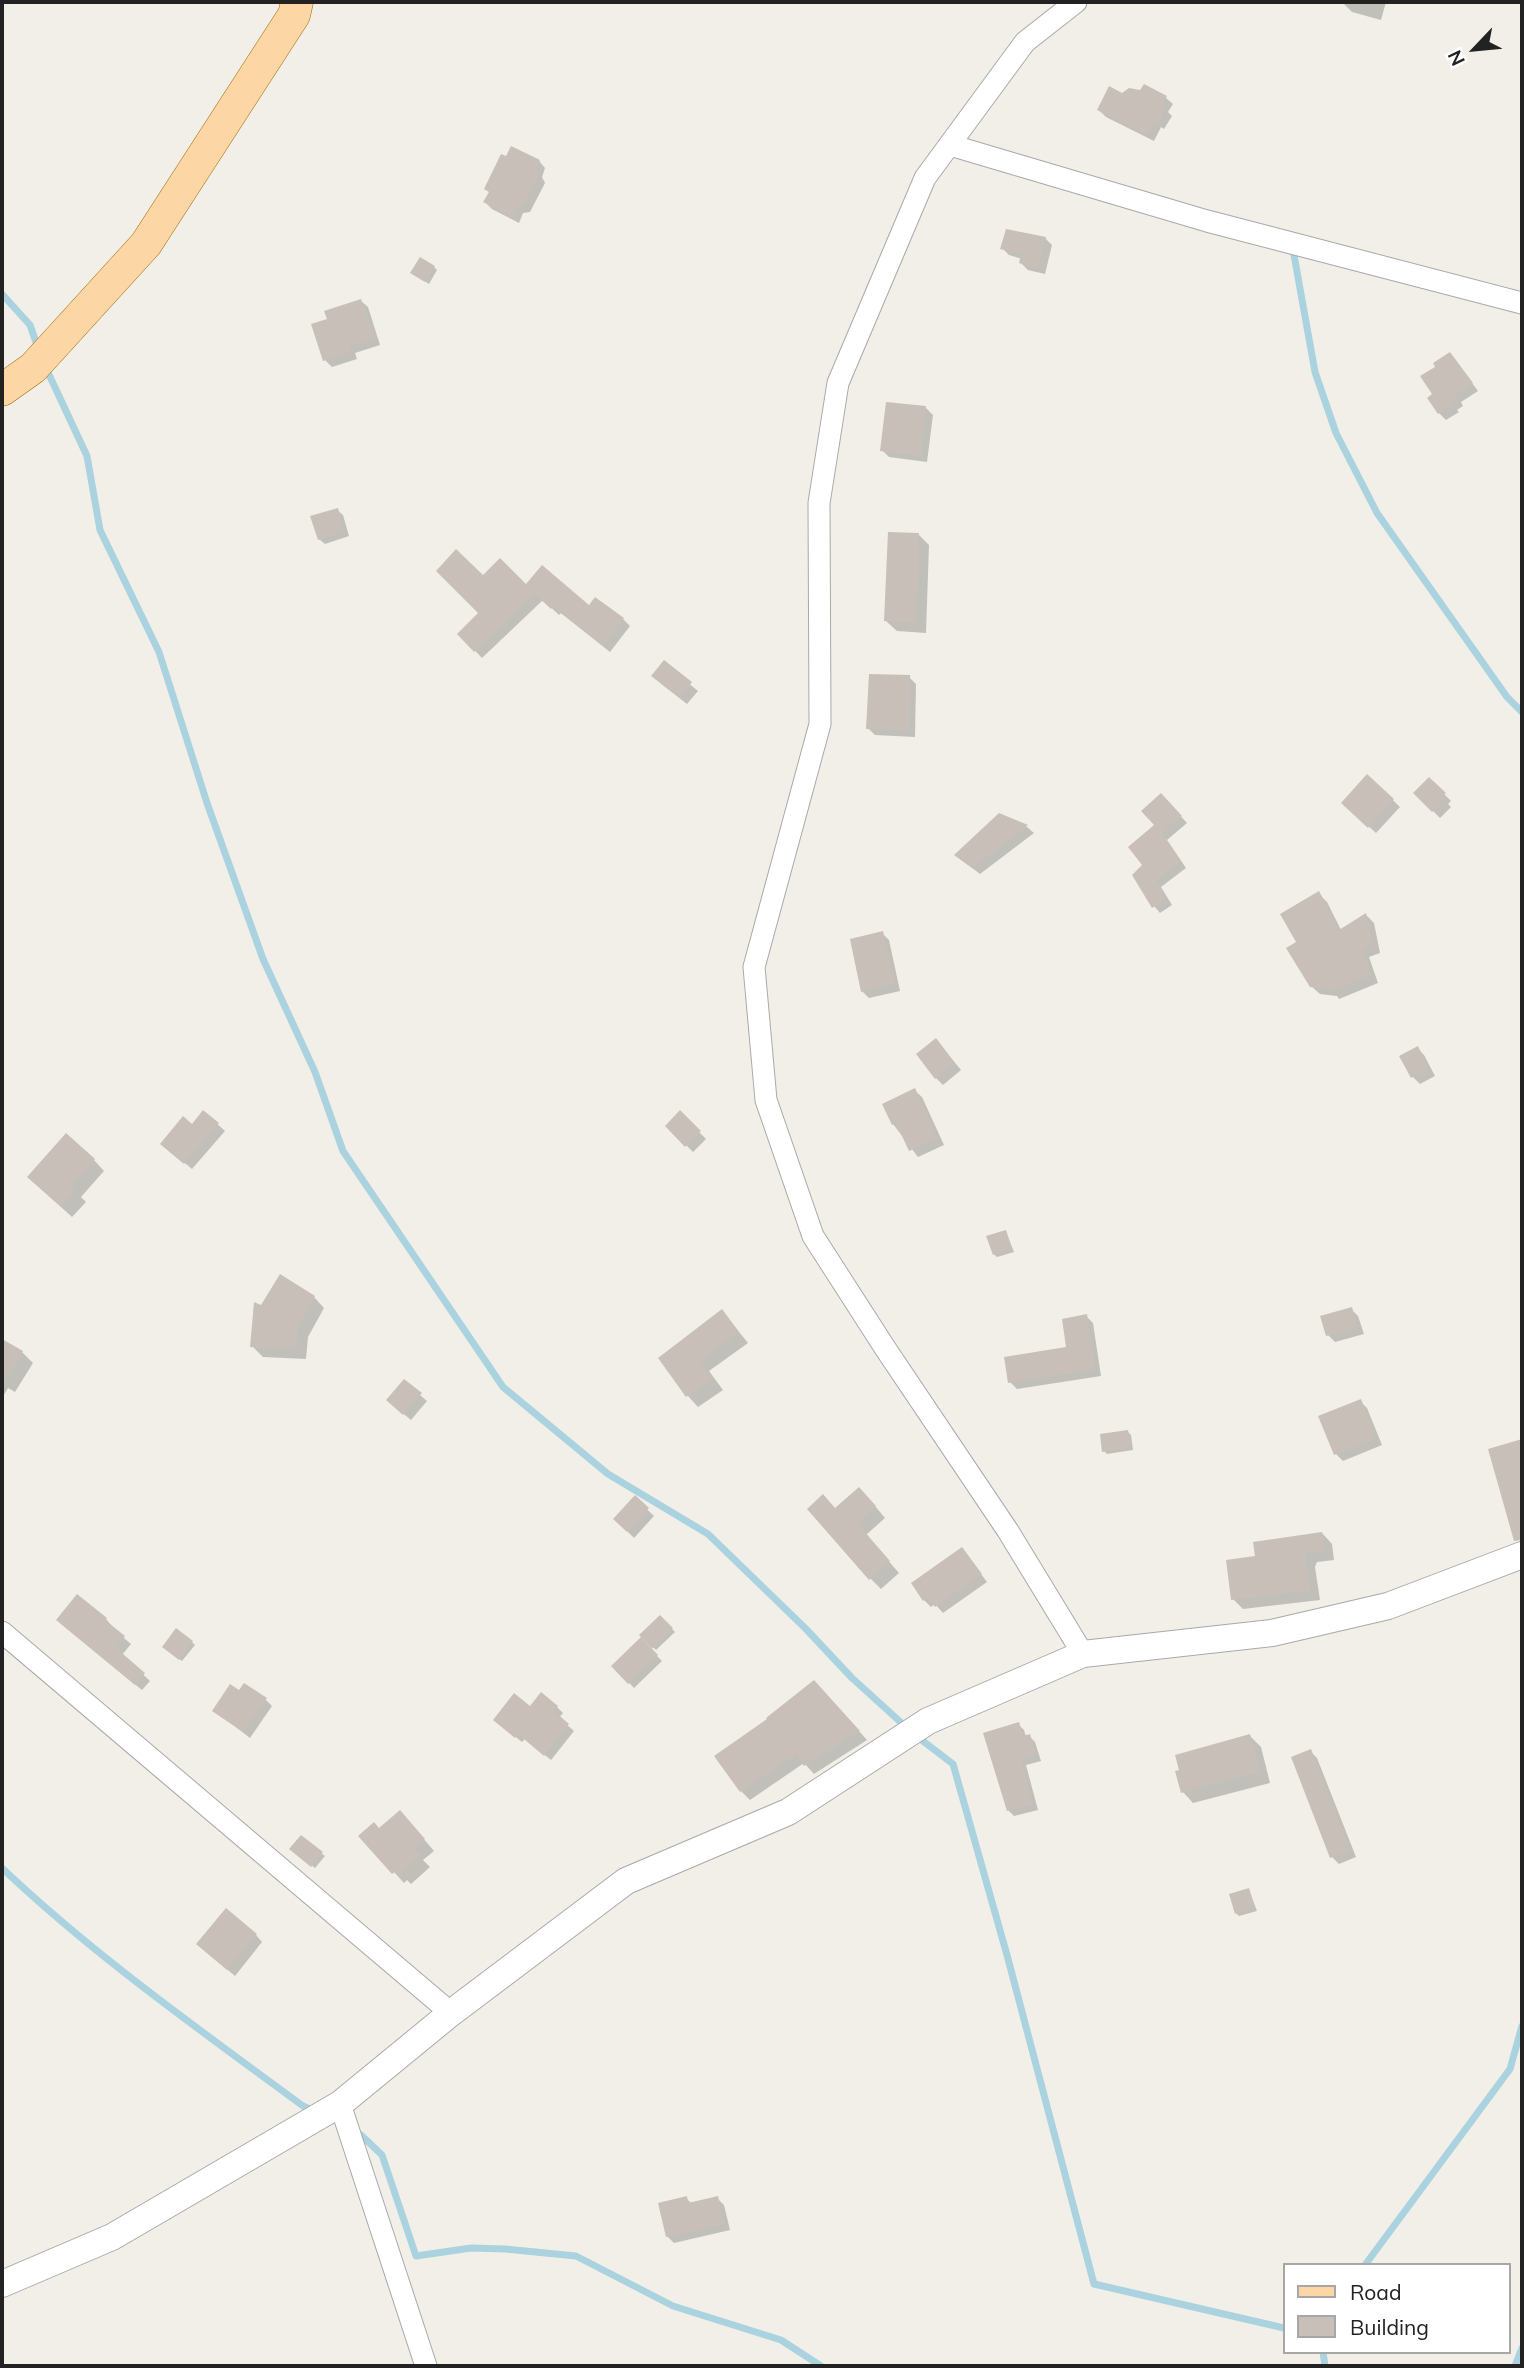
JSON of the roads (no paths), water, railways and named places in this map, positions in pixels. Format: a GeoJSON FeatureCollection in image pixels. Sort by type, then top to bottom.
{"type":"FeatureCollection","features":[{"type":"Feature","properties":{"kind":"main road"},"geometry":{"type":"LineString","coordinates":[[2,390],[33,368],[146,244],[294,15],[298,2]]}},
{"type":"Feature","properties":{"kind":"street"},"geometry":{"type":"LineString","coordinates":[[1076,2],[1025,42],[925,178],[838,383],[819,503],[820,724],[754,967],[766,1100],[813,1236],[885,1349],[1008,1531],[1083,1654]]}},
{"type":"Feature","properties":{"kind":"street"},"geometry":{"type":"LineString","coordinates":[[950,145],[1207,221],[1522,303]]}},
{"type":"Feature","properties":{"kind":"street"},"geometry":{"type":"LineString","coordinates":[[2,2284],[112,2236],[340,2104],[451,2013],[626,1881],[788,1812],[928,1721],[1083,1654],[1272,1633],[1388,1606],[1522,1555]]}},
{"type":"Feature","properties":{"kind":"street"},"geometry":{"type":"LineString","coordinates":[[2,1632],[451,2013]]}},
{"type":"Feature","properties":{"kind":"street"},"geometry":{"type":"LineString","coordinates":[[340,2104],[426,2366]]}},
{"type":"Feature","properties":{"kind":"waterway"},"geometry":{"type":"LineString","coordinates":[[1294,255],[1315,372],[1336,433],[1377,513],[1507,697],[1522,712]]}},
{"type":"Feature","properties":{"kind":"waterway"},"geometry":{"type":"LineString","coordinates":[[2,294],[30,325],[38,348]]}},
{"type":"Feature","properties":{"kind":"waterway"},"geometry":{"type":"LineString","coordinates":[[45,366],[87,456],[100,530],[159,652],[207,803],[263,959],[315,1072],[343,1151],[503,1387],[608,1474],[708,1534],[806,1629],[852,1678],[906,1727]]}},
{"type":"Feature","properties":{"kind":"waterway"},"geometry":{"type":"LineString","coordinates":[[915,1735],[953,1764],[1007,1955],[1094,2284],[1282,2328]]}},
{"type":"Feature","properties":{"kind":"waterway"},"geometry":{"type":"LineString","coordinates":[[2,1868],[74,1932],[149,1992],[303,2106],[316,2112]]}},
{"type":"Feature","properties":{"kind":"waterway"},"geometry":{"type":"LineString","coordinates":[[1366,2263],[1510,2069],[1522,2026]]}},
{"type":"Feature","properties":{"kind":"waterway"},"geometry":{"type":"LineString","coordinates":[[354,2132],[361,2135],[382,2155],[416,2256],[471,2248],[576,2256],[673,2306],[781,2340],[821,2366]]}},
{"type":"Feature","properties":{"kind":"waterway"},"geometry":{"type":"LineString","coordinates":[[1515,2366],[1522,2348]]}},
{"type":"Feature","properties":{"kind":"waterway"},"geometry":{"type":"LineString","coordinates":[[1323,2354],[1325,2366]]}}]}
